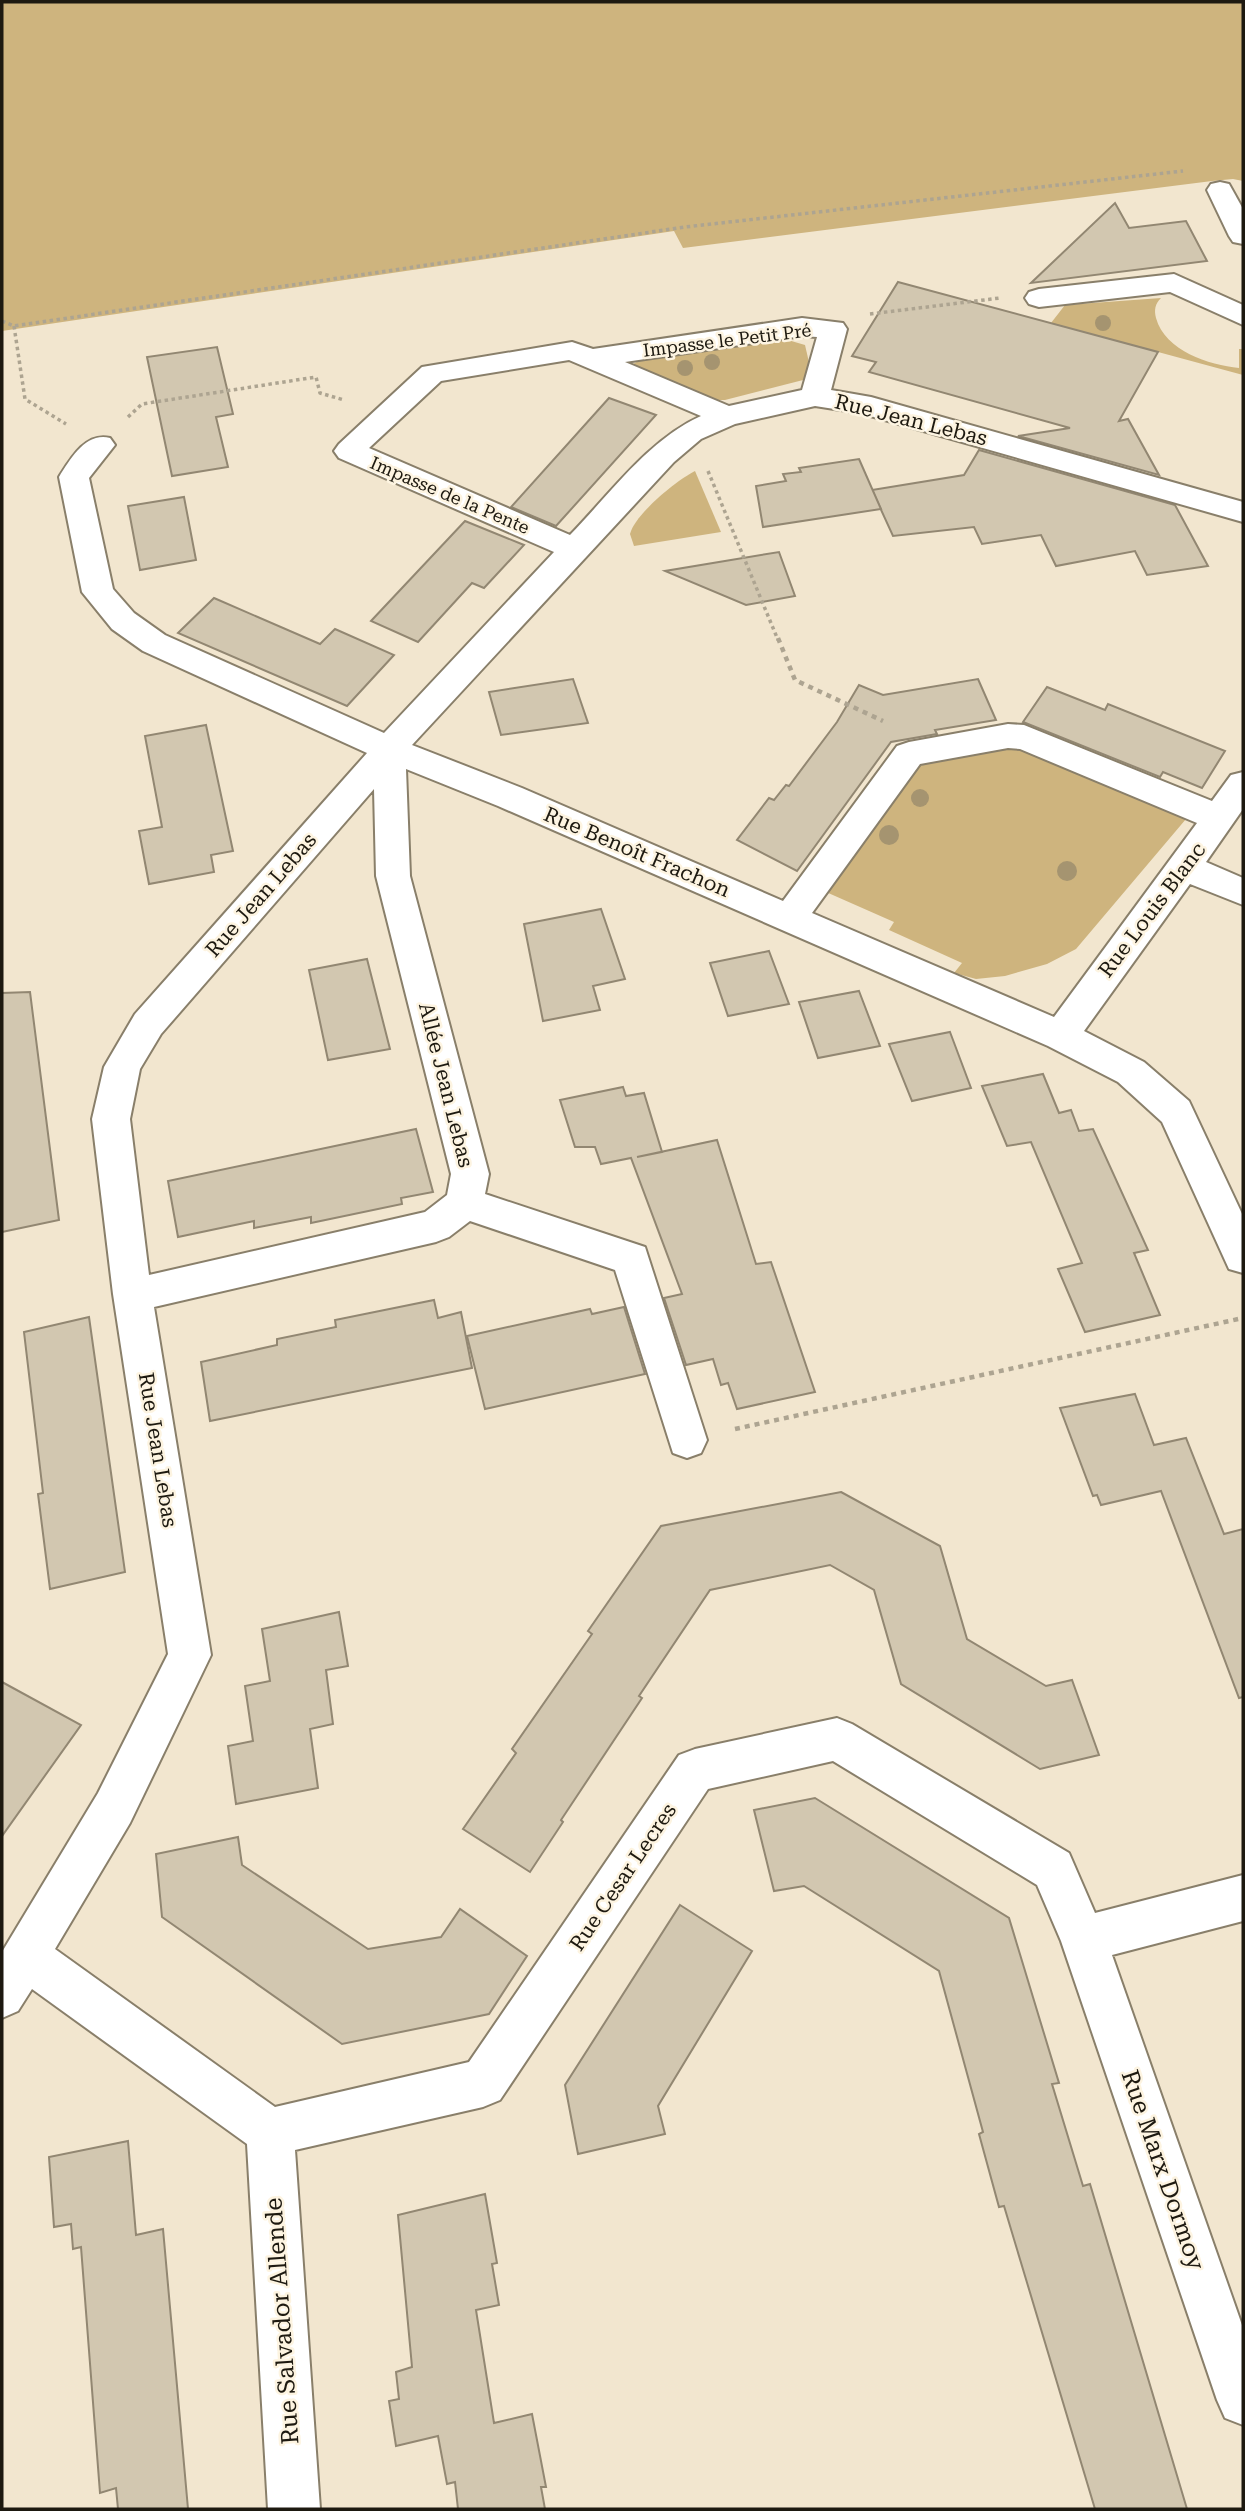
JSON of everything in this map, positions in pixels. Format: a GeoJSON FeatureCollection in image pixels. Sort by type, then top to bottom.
{"type":"FeatureCollection","features":[{"type":"Feature","properties":{"kind":"street"},"geometry":{"type":"LineString","coordinates":[[1220,190],[1243,236]]}},
{"type":"Feature","properties":{"kind":"street"},"geometry":{"type":"LineString","coordinates":[[1039,298],[1174,283],[1243,316]]}},
{"type":"Feature","properties":{"kind":"street","name":"Impasse le Petit Pré"},"geometry":{"type":"LineString","coordinates":[[593,358],[802,327],[833,329],[815,397]]}},
{"type":"Feature","properties":{"kind":"street","name":"Impasse de la Pente"},"geometry":{"type":"LineString","coordinates":[[574,548],[349,451],[432,373],[572,351],[593,358]]}},
{"type":"Feature","properties":{"kind":"street"},"geometry":{"type":"LineString","coordinates":[[593,358],[727,415]]}},
{"type":"Feature","properties":{"kind":"street","name":"Rue Jean Lebas"},"geometry":{"type":"LineString","coordinates":[[2,1995],[114,1808],[190,1655],[132,1294],[111,1119],[122,1067],[148,1024],[389,749],[574,548],[663,455],[691,432],[727,415],[815,397],[861,404],[1243,512]]}},
{"type":"Feature","properties":{"kind":"street","name":"Rue Benoît Frachon"},"geometry":{"type":"LineString","coordinates":[[100,444],[74,477],[98,592],[123,621],[154,643],[389,749],[510,797],[1061,1036],[1131,1072],[1176,1112],[1243,1258]]}},
{"type":"Feature","properties":{"kind":"street"},"geometry":{"type":"LineString","coordinates":[[789,918],[909,754],[1008,736],[1024,737],[1219,818]]}},
{"type":"Feature","properties":{"kind":"street","name":"Allée Jean Lebas"},"geometry":{"type":"LineString","coordinates":[[389,749],[393,876],[470,1174],[464,1203]]}},
{"type":"Feature","properties":{"kind":"street","name":"Rue Louis Blanc"},"geometry":{"type":"LineString","coordinates":[[1061,1036],[1243,784]]}},
{"type":"Feature","properties":{"kind":"street"},"geometry":{"type":"LineString","coordinates":[[1185,867],[1243,892]]}},
{"type":"Feature","properties":{"kind":"street"},"geometry":{"type":"LineString","coordinates":[[132,1294],[166,1289],[436,1226],[464,1203],[631,1259],[687,1440]]}},
{"type":"Feature","properties":{"kind":"street","name":"Rue Cesar Lecres"},"geometry":{"type":"LineString","coordinates":[[270,2132],[484,2084],[695,1770],[837,1739],[1053,1869],[1083,1939]]}},
{"type":"Feature","properties":{"kind":"street"},"geometry":{"type":"LineString","coordinates":[[1083,1939],[1243,1898]]}},
{"type":"Feature","properties":{"kind":"street","name":"Rue Marx Dormoy"},"geometry":{"type":"LineString","coordinates":[[1083,1939],[1243,2400]]}},
{"type":"Feature","properties":{"kind":"street"},"geometry":{"type":"LineString","coordinates":[[27,1957],[270,2132]]}},
{"type":"Feature","properties":{"kind":"street","name":"Rue Salvador Allende"},"geometry":{"type":"LineString","coordinates":[[270,2132],[294,2509]]}},
{"type":"Feature","properties":{"kind":"path"},"geometry":{"type":"LineString","coordinates":[[2,321],[14,326],[649,232],[1189,171]]}},
{"type":"Feature","properties":{"kind":"path"},"geometry":{"type":"LineString","coordinates":[[833,329],[869,314],[986,299],[1039,298]]}},
{"type":"Feature","properties":{"kind":"path"},"geometry":{"type":"LineString","coordinates":[[14,326],[25,399],[100,444],[142,404],[316,377],[320,393],[389,414]]}},
{"type":"Feature","properties":{"kind":"path"},"geometry":{"type":"LineString","coordinates":[[691,432],[795,680],[888,723],[909,754]]}},
{"type":"Feature","properties":{"kind":"path"},"geometry":{"type":"LineString","coordinates":[[687,1440],[1243,1318]]}},
{"type":"Feature","properties":{"kind":"shaded area"},"geometry":{"type":"Polygon","coordinates":[[[2,2],[1243,2],[1243,181],[1212,181],[683,248],[674,231],[2,331],[2,2]]]}},
{"type":"Feature","properties":{"kind":"shaded area"},"geometry":{"type":"Polygon","coordinates":[[[1161,298],[1156,305],[1155,315],[1161,330],[1178,348],[1202,360],[1239,368],[1239,349],[1243,349],[1243,375],[1051,323],[1065,305],[1161,298]]]}},
{"type":"Feature","properties":{"kind":"shaded area"},"geometry":{"type":"Polygon","coordinates":[[[781,338],[805,345],[811,371],[807,379],[725,400],[713,400],[633,364],[646,357],[781,338]]]}},
{"type":"Feature","properties":{"kind":"shaded area"},"geometry":{"type":"Polygon","coordinates":[[[695,471],[721,532],[634,546],[630,534],[640,517],[668,490],[695,471]]]}},
{"type":"Feature","properties":{"kind":"shaded area"},"geometry":{"type":"Polygon","coordinates":[[[998,748],[1012,748],[1035,755],[1186,819],[1076,949],[1047,964],[1005,976],[976,979],[954,973],[962,963],[889,930],[894,922],[826,892],[920,766],[926,762],[998,748]]]}},
{"type":"Feature","properties":{"kind":"building"},"geometry":{"type":"Polygon","coordinates":[[[1115,203],[1129,228],[1186,221],[1207,261],[1031,283],[1115,203]]]}},
{"type":"Feature","properties":{"kind":"building"},"geometry":{"type":"Polygon","coordinates":[[[898,282],[1158,352],[1119,421],[1128,419],[1159,475],[1018,436],[1070,428],[869,372],[876,362],[852,356],[898,282]]]}},
{"type":"Feature","properties":{"kind":"building"},"geometry":{"type":"Polygon","coordinates":[[[217,347],[233,414],[216,417],[228,467],[172,476],[147,357],[217,347]]]}},
{"type":"Feature","properties":{"kind":"building"},"geometry":{"type":"Polygon","coordinates":[[[609,398],[656,415],[556,526],[511,507],[609,398]]]}},
{"type":"Feature","properties":{"kind":"building"},"geometry":{"type":"Polygon","coordinates":[[[979,450],[1175,505],[1208,566],[1147,575],[1135,551],[1056,566],[1041,535],[982,544],[974,527],[893,536],[872,490],[964,475],[979,450]]]}},
{"type":"Feature","properties":{"kind":"building"},"geometry":{"type":"Polygon","coordinates":[[[859,459],[881,509],[763,527],[756,486],[786,481],[783,474],[801,472],[799,468],[859,459]]]}},
{"type":"Feature","properties":{"kind":"building"},"geometry":{"type":"Polygon","coordinates":[[[184,497],[196,560],[140,570],[128,506],[184,497]]]}},
{"type":"Feature","properties":{"kind":"building"},"geometry":{"type":"Polygon","coordinates":[[[465,521],[524,545],[484,588],[472,583],[418,642],[371,621],[465,521]]]}},
{"type":"Feature","properties":{"kind":"building"},"geometry":{"type":"Polygon","coordinates":[[[779,552],[795,596],[746,605],[665,571],[779,552]]]}},
{"type":"Feature","properties":{"kind":"building"},"geometry":{"type":"Polygon","coordinates":[[[214,598],[320,644],[335,629],[394,655],[347,706],[178,633],[214,598]]]}},
{"type":"Feature","properties":{"kind":"building"},"geometry":{"type":"Polygon","coordinates":[[[573,679],[588,723],[501,735],[489,692],[573,679]]]}},
{"type":"Feature","properties":{"kind":"building"},"geometry":{"type":"Polygon","coordinates":[[[978,679],[996,720],[935,730],[937,734],[891,742],[797,871],[737,840],[769,798],[774,800],[786,785],[789,786],[837,722],[859,685],[883,695],[978,679]]]}},
{"type":"Feature","properties":{"kind":"building"},"geometry":{"type":"Polygon","coordinates":[[[1047,687],[1105,710],[1108,704],[1225,751],[1202,788],[1163,772],[1160,777],[1023,722],[1047,687]]]}},
{"type":"Feature","properties":{"kind":"building"},"geometry":{"type":"Polygon","coordinates":[[[206,725],[233,851],[211,855],[214,872],[149,884],[139,831],[162,827],[145,736],[206,725]]]}},
{"type":"Feature","properties":{"kind":"building"},"geometry":{"type":"Polygon","coordinates":[[[601,909],[625,979],[593,986],[600,1010],[543,1021],[524,924],[601,909]]]}},
{"type":"Feature","properties":{"kind":"building"},"geometry":{"type":"Polygon","coordinates":[[[769,951],[789,1004],[728,1016],[710,963],[769,951]]]}},
{"type":"Feature","properties":{"kind":"building"},"geometry":{"type":"Polygon","coordinates":[[[367,959],[390,1049],[328,1060],[309,970],[367,959]]]}},
{"type":"Feature","properties":{"kind":"building"},"geometry":{"type":"Polygon","coordinates":[[[859,991],[880,1046],[818,1058],[799,1002],[859,991]]]}},
{"type":"Feature","properties":{"kind":"building"},"geometry":{"type":"Polygon","coordinates":[[[30,992],[59,1220],[2,1232],[2,993],[30,992]]]}},
{"type":"Feature","properties":{"kind":"building"},"geometry":{"type":"Polygon","coordinates":[[[950,1032],[971,1088],[912,1101],[889,1044],[950,1032]]]}},
{"type":"Feature","properties":{"kind":"building"},"geometry":{"type":"Polygon","coordinates":[[[1043,1074],[1059,1113],[1071,1110],[1079,1131],[1093,1129],[1148,1250],[1134,1253],[1160,1315],[1085,1332],[1058,1269],[1082,1263],[1031,1142],[1007,1146],[982,1086],[1043,1074]]]}},
{"type":"Feature","properties":{"kind":"building"},"geometry":{"type":"Polygon","coordinates":[[[623,1087],[626,1096],[644,1093],[662,1152],[717,1140],[756,1264],[771,1262],[815,1392],[737,1409],[728,1383],[721,1385],[713,1359],[686,1365],[664,1298],[682,1294],[631,1158],[601,1164],[595,1147],[575,1147],[560,1100],[623,1087]]]}},
{"type":"Feature","properties":{"kind":"building"},"geometry":{"type":"Polygon","coordinates":[[[416,1129],[433,1192],[401,1198],[402,1204],[311,1223],[311,1217],[254,1228],[254,1221],[178,1237],[168,1181],[416,1129]]]}},
{"type":"Feature","properties":{"kind":"building"},"geometry":{"type":"Polygon","coordinates":[[[434,1300],[438,1318],[461,1312],[472,1368],[210,1421],[201,1362],[277,1345],[277,1339],[336,1327],[335,1320],[434,1300]]]}},
{"type":"Feature","properties":{"kind":"building"},"geometry":{"type":"Polygon","coordinates":[[[624,1307],[645,1374],[485,1409],[467,1336],[590,1309],[592,1314],[624,1307]]]}},
{"type":"Feature","properties":{"kind":"building"},"geometry":{"type":"Polygon","coordinates":[[[89,1317],[125,1572],[50,1589],[38,1494],[43,1493],[24,1332],[89,1317]]]}},
{"type":"Feature","properties":{"kind":"building"},"geometry":{"type":"Polygon","coordinates":[[[1135,1394],[1154,1445],[1186,1438],[1224,1534],[1243,1529],[1243,1697],[1239,1698],[1161,1491],[1101,1505],[1097,1495],[1093,1496],[1060,1408],[1135,1394]]]}},
{"type":"Feature","properties":{"kind":"building"},"geometry":{"type":"Polygon","coordinates":[[[841,1492],[940,1546],[967,1639],[1046,1686],[1072,1680],[1099,1755],[1040,1769],[901,1684],[874,1590],[830,1565],[710,1590],[639,1696],[642,1698],[530,1872],[463,1829],[516,1753],[512,1749],[592,1634],[588,1631],[661,1526],[841,1492]]]}},
{"type":"Feature","properties":{"kind":"building"},"geometry":{"type":"Polygon","coordinates":[[[339,1612],[348,1666],[326,1670],[333,1724],[310,1729],[318,1788],[236,1804],[228,1746],[253,1741],[245,1686],[270,1681],[262,1629],[339,1612]]]}},
{"type":"Feature","properties":{"kind":"building"},"geometry":{"type":"Polygon","coordinates":[[[2,1682],[81,1725],[2,1836],[2,1682]]]}},
{"type":"Feature","properties":{"kind":"building"},"geometry":{"type":"Polygon","coordinates":[[[815,1798],[1009,1918],[1059,2083],[1052,2084],[1083,2186],[1090,2184],[1187,2509],[1095,2509],[1004,2206],[999,2207],[979,2134],[983,2132],[939,1971],[804,1886],[774,1891],[754,1810],[815,1798]]]}},
{"type":"Feature","properties":{"kind":"building"},"geometry":{"type":"Polygon","coordinates":[[[238,1837],[242,1865],[368,1949],[441,1937],[460,1909],[527,1956],[489,2014],[342,2044],[162,1917],[156,1854],[238,1837]]]}},
{"type":"Feature","properties":{"kind":"building"},"geometry":{"type":"Polygon","coordinates":[[[680,1905],[752,1951],[658,2106],[665,2134],[578,2154],[565,2085],[680,1905]]]}},
{"type":"Feature","properties":{"kind":"building"},"geometry":{"type":"Polygon","coordinates":[[[128,2141],[136,2235],[163,2229],[188,2509],[118,2509],[116,2488],[100,2493],[81,2247],[73,2249],[71,2224],[54,2227],[49,2157],[128,2141]]]}},
{"type":"Feature","properties":{"kind":"building"},"geometry":{"type":"Polygon","coordinates":[[[485,2194],[497,2263],[492,2264],[499,2305],[476,2310],[494,2423],[532,2414],[546,2487],[541,2487],[545,2509],[458,2509],[455,2482],[447,2484],[438,2436],[396,2446],[389,2401],[399,2399],[396,2372],[412,2367],[398,2215],[485,2194]]]}}]}
